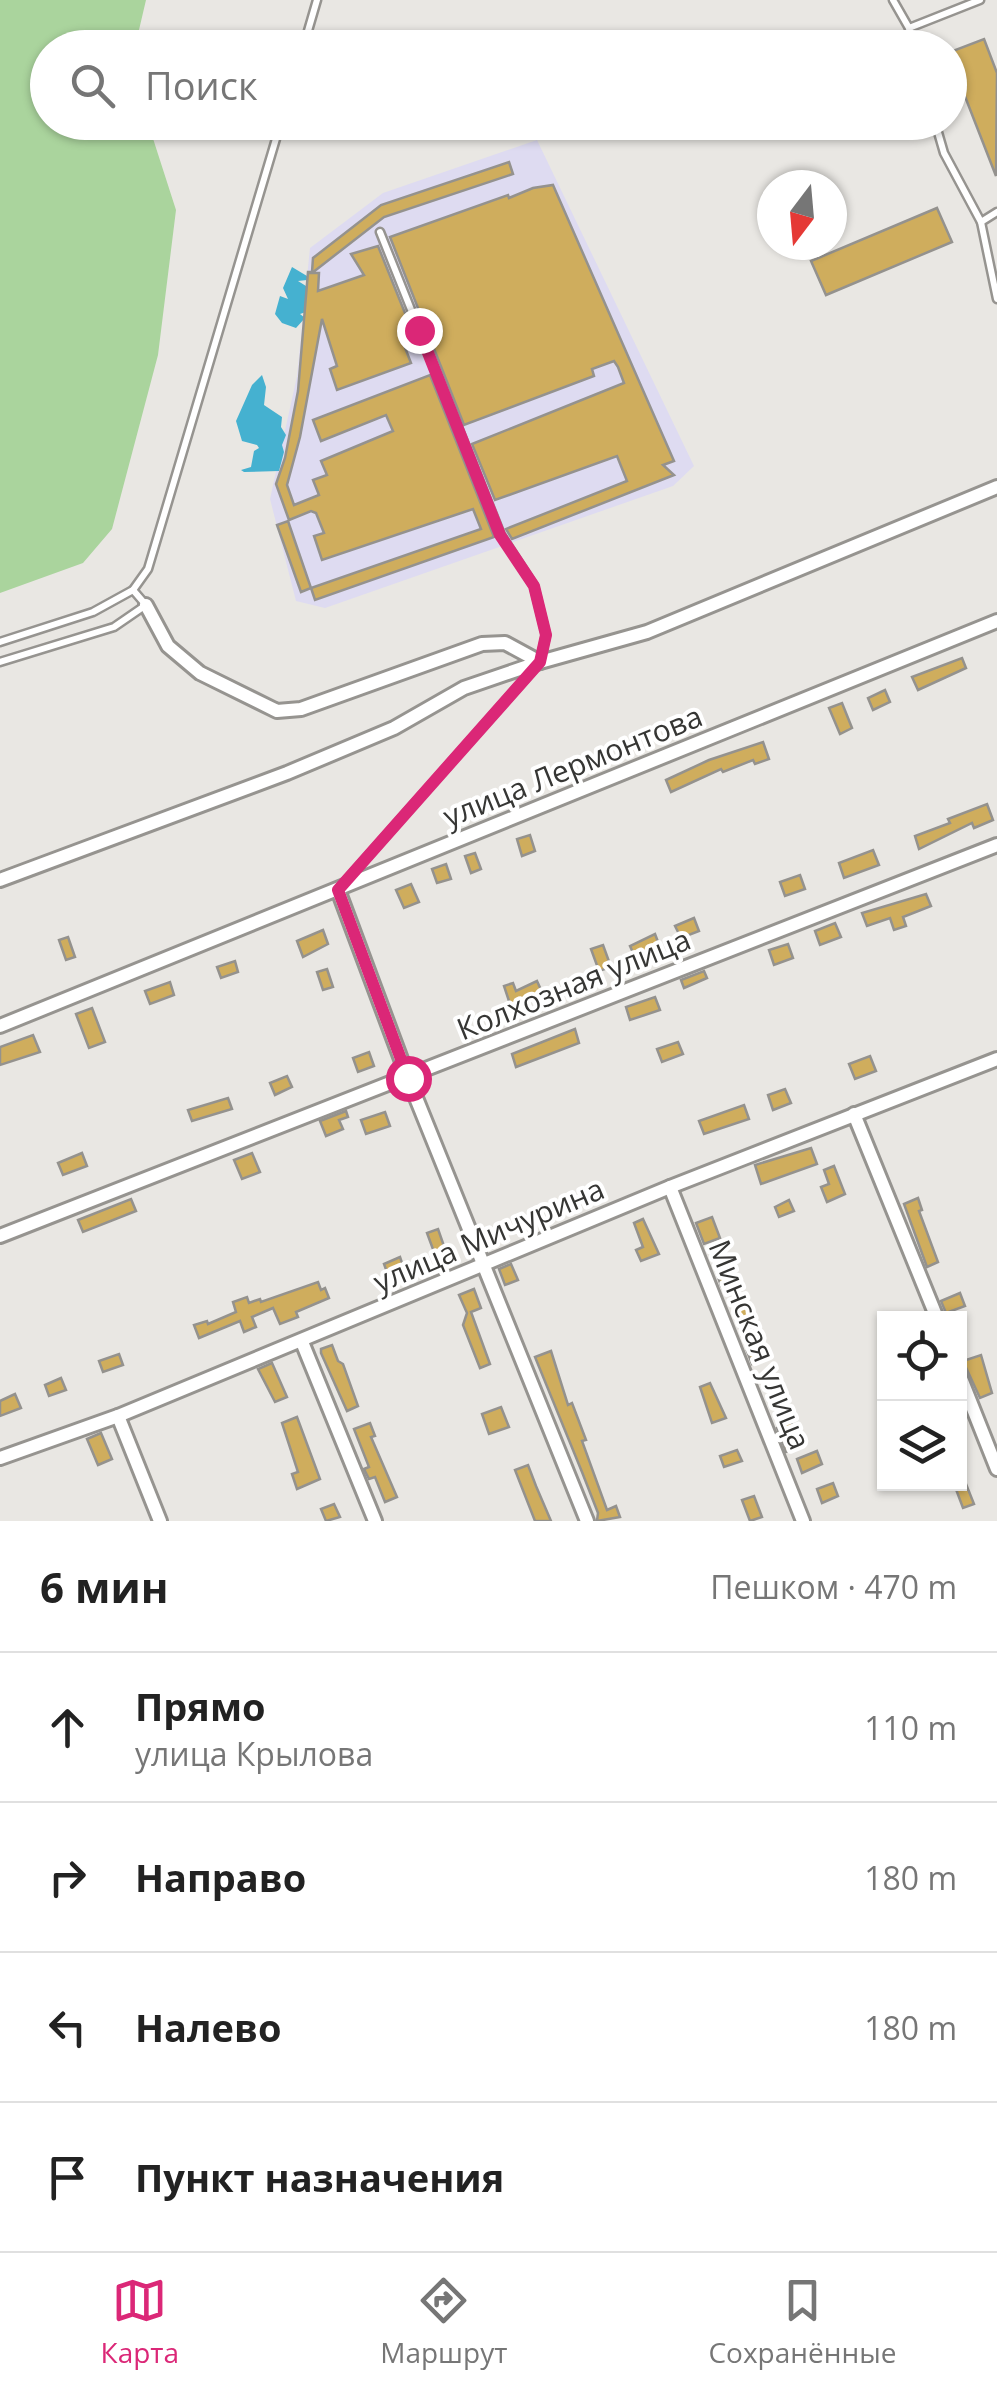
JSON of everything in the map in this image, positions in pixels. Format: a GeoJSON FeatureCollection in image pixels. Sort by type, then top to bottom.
{"type":"FeatureCollection","features":[{"type":"Feature","properties":{"kind":"street"},"geometry":{"type":"LineString","coordinates":[[0,880],[288,772],[394,728],[464,688],[647,632],[997,487]]}},
{"type":"Feature","properties":{"kind":"street"},"geometry":{"type":"LineString","coordinates":[[146,605],[168,646],[200,673],[278,710],[301,709],[482,644],[506,643],[540,662]]}},
{"type":"Feature","properties":{"kind":"street","name":"улица Лермонтова"},"geometry":{"type":"LineString","coordinates":[[0,1026],[997,621]]}},
{"type":"Feature","properties":{"kind":"street","name":"Колхозная улица"},"geometry":{"type":"LineString","coordinates":[[0,1236],[997,844]]}},
{"type":"Feature","properties":{"kind":"street"},"geometry":{"type":"LineString","coordinates":[[338,890],[408,1078],[587,1521]]}},
{"type":"Feature","properties":{"kind":"street","name":"улица Мичурина"},"geometry":{"type":"LineString","coordinates":[[0,1458],[118,1416],[670,1187],[997,1059]]}},
{"type":"Feature","properties":{"kind":"street"},"geometry":{"type":"LineString","coordinates":[[854,1114],[933,1311]]}},
{"type":"Feature","properties":{"kind":"street","name":"Минская улица"},"geometry":{"type":"LineString","coordinates":[[670,1187],[802,1521]]}},
{"type":"Feature","properties":{"kind":"street"},"geometry":{"type":"LineString","coordinates":[[302,1342],[375,1521]]}},
{"type":"Feature","properties":{"kind":"street"},"geometry":{"type":"LineString","coordinates":[[967,1394],[997,1469]]}},
{"type":"Feature","properties":{"kind":"street"},"geometry":{"type":"LineString","coordinates":[[118,1416],[160,1521]]}},
{"type":"Feature","properties":{"kind":"lane"},"geometry":{"type":"LineString","coordinates":[[308,30],[317,0]]}},
{"type":"Feature","properties":{"kind":"lane"},"geometry":{"type":"LineString","coordinates":[[892,0],[909,28],[980,0]]}},
{"type":"Feature","properties":{"kind":"lane"},"geometry":{"type":"LineString","coordinates":[[0,642],[93,612],[133,590],[148,569],[276,140]]}},
{"type":"Feature","properties":{"kind":"lane"},"geometry":{"type":"LineString","coordinates":[[940,140],[944,154],[981,222],[997,299]]}},
{"type":"Feature","properties":{"kind":"lane"},"geometry":{"type":"LineString","coordinates":[[981,222],[997,212]]}},
{"type":"Feature","properties":{"kind":"lane"},"geometry":{"type":"LineString","coordinates":[[338,890],[540,662],[546,635],[534,586],[500,535],[380,232]]}},
{"type":"Feature","properties":{"kind":"lane"},"geometry":{"type":"LineString","coordinates":[[0,662],[114,626],[146,605],[133,590]]}},
{"type":"Feature","properties":{"kind":"shaded area"},"geometry":{"type":"Polygon","coordinates":[[[537,140],[694,466],[673,486],[325,608],[296,601],[270,499],[297,376],[310,248],[383,193],[537,140]]]}},
{"type":"Feature","properties":{"kind":"green space"},"geometry":{"type":"Polygon","coordinates":[[[0,0],[146,0],[139,30],[30,30],[30,140],[153,140],[176,210],[158,355],[112,529],[83,563],[0,593],[0,0]]]}},
{"type":"Feature","properties":{"kind":"water"},"geometry":{"type":"Polygon","coordinates":[[[292,267],[307,276],[307,280],[298,281],[306,286],[306,312],[300,314],[305,318],[296,328],[282,323],[275,314],[280,296],[288,299],[283,288],[292,267]]]}},
{"type":"Feature","properties":{"kind":"water"},"geometry":{"type":"Polygon","coordinates":[[[262,375],[266,387],[264,405],[282,417],[284,452],[279,471],[244,472],[241,470],[251,467],[254,451],[259,448],[242,441],[236,421],[252,385],[262,375]]]}},
{"type":"Feature","properties":{"kind":"building"},"geometry":{"type":"Polygon","coordinates":[[[984,39],[997,73],[996,176],[967,102],[967,46],[984,39]]]}},
{"type":"Feature","properties":{"kind":"building"},"geometry":{"type":"Polygon","coordinates":[[[509,162],[513,174],[384,217],[312,273],[319,273],[318,291],[364,275],[351,254],[378,246],[411,328],[399,332],[411,363],[337,390],[330,369],[337,366],[322,319],[287,485],[294,505],[319,495],[313,480],[327,475],[321,461],[393,431],[386,415],[321,441],[313,420],[430,375],[494,537],[315,600],[311,588],[481,529],[473,509],[322,560],[314,536],[324,533],[316,513],[311,511],[289,520],[276,484],[298,391],[308,272],[312,272],[313,258],[381,205],[509,162]]]}},
{"type":"Feature","properties":{"kind":"building"},"geometry":{"type":"Polygon","coordinates":[[[553,185],[674,461],[663,465],[674,475],[512,539],[506,529],[627,481],[617,456],[495,500],[472,444],[624,383],[618,367],[614,361],[592,369],[594,376],[464,425],[390,237],[508,195],[509,198],[553,185]]]}},
{"type":"Feature","properties":{"kind":"building"},"geometry":{"type":"Polygon","coordinates":[[[937,208],[952,242],[826,295],[811,261],[847,260],[847,246],[937,208]]]}},
{"type":"Feature","properties":{"kind":"building"},"geometry":{"type":"Polygon","coordinates":[[[288,521],[311,588],[301,592],[277,525],[288,521]]]}},
{"type":"Feature","properties":{"kind":"building"},"geometry":{"type":"Polygon","coordinates":[[[962,658],[966,668],[918,690],[912,677],[962,658]]]}},
{"type":"Feature","properties":{"kind":"building"},"geometry":{"type":"Polygon","coordinates":[[[885,690],[890,702],[873,710],[868,698],[885,690]]]}},
{"type":"Feature","properties":{"kind":"building"},"geometry":{"type":"Polygon","coordinates":[[[842,703],[852,728],[840,734],[829,708],[842,703]]]}},
{"type":"Feature","properties":{"kind":"building"},"geometry":{"type":"Polygon","coordinates":[[[763,742],[769,759],[755,764],[753,760],[723,772],[721,769],[671,792],[666,780],[763,742]]]}},
{"type":"Feature","properties":{"kind":"building"},"geometry":{"type":"Polygon","coordinates":[[[987,804],[993,820],[974,828],[972,823],[919,849],[915,836],[987,804]]]}},
{"type":"Feature","properties":{"kind":"building"},"geometry":{"type":"Polygon","coordinates":[[[530,835],[535,851],[522,856],[517,839],[530,835]]]}},
{"type":"Feature","properties":{"kind":"building"},"geometry":{"type":"Polygon","coordinates":[[[873,850],[879,865],[844,878],[839,863],[873,850]]]}},
{"type":"Feature","properties":{"kind":"building"},"geometry":{"type":"Polygon","coordinates":[[[475,853],[481,869],[471,873],[465,856],[475,853]]]}},
{"type":"Feature","properties":{"kind":"building"},"geometry":{"type":"Polygon","coordinates":[[[446,864],[451,879],[437,883],[432,869],[446,864]]]}},
{"type":"Feature","properties":{"kind":"building"},"geometry":{"type":"Polygon","coordinates":[[[800,875],[805,889],[785,896],[780,882],[800,875]]]}},
{"type":"Feature","properties":{"kind":"building"},"geometry":{"type":"Polygon","coordinates":[[[411,884],[419,902],[404,908],[396,890],[411,884]]]}},
{"type":"Feature","properties":{"kind":"building"},"geometry":{"type":"Polygon","coordinates":[[[926,894],[931,906],[903,917],[906,926],[894,930],[890,918],[867,926],[862,913],[926,894]]]}},
{"type":"Feature","properties":{"kind":"building"},"geometry":{"type":"Polygon","coordinates":[[[694,918],[699,931],[681,938],[675,926],[694,918]]]}},
{"type":"Feature","properties":{"kind":"building"},"geometry":{"type":"Polygon","coordinates":[[[835,923],[841,937],[820,945],[815,931],[835,923]]]}},
{"type":"Feature","properties":{"kind":"building"},"geometry":{"type":"Polygon","coordinates":[[[323,930],[328,944],[303,957],[297,941],[323,930]]]}},
{"type":"Feature","properties":{"kind":"building"},"geometry":{"type":"Polygon","coordinates":[[[655,934],[660,947],[635,957],[630,946],[655,934]]]}},
{"type":"Feature","properties":{"kind":"building"},"geometry":{"type":"Polygon","coordinates":[[[68,937],[75,957],[66,960],[59,940],[68,937]]]}},
{"type":"Feature","properties":{"kind":"building"},"geometry":{"type":"Polygon","coordinates":[[[788,944],[793,958],[774,965],[769,950],[788,944]]]}},
{"type":"Feature","properties":{"kind":"building"},"geometry":{"type":"Polygon","coordinates":[[[603,945],[611,967],[599,971],[591,949],[603,945]]]}},
{"type":"Feature","properties":{"kind":"building"},"geometry":{"type":"Polygon","coordinates":[[[235,961],[238,972],[221,978],[217,967],[235,961]]]}},
{"type":"Feature","properties":{"kind":"building"},"geometry":{"type":"Polygon","coordinates":[[[327,969],[333,987],[323,990],[317,972],[327,969]]]}},
{"type":"Feature","properties":{"kind":"building"},"geometry":{"type":"Polygon","coordinates":[[[704,971],[707,978],[684,988],[681,980],[704,971]]]}},
{"type":"Feature","properties":{"kind":"building"},"geometry":{"type":"Polygon","coordinates":[[[537,981],[542,992],[511,1007],[504,986],[513,983],[516,991],[537,981]]]}},
{"type":"Feature","properties":{"kind":"building"},"geometry":{"type":"Polygon","coordinates":[[[170,982],[174,995],[150,1004],[145,991],[170,982]]]}},
{"type":"Feature","properties":{"kind":"building"},"geometry":{"type":"Polygon","coordinates":[[[655,997],[660,1010],[630,1020],[626,1007],[655,997]]]}},
{"type":"Feature","properties":{"kind":"building"},"geometry":{"type":"Polygon","coordinates":[[[92,1008],[105,1042],[89,1048],[76,1014],[92,1008]]]}},
{"type":"Feature","properties":{"kind":"building"},"geometry":{"type":"Polygon","coordinates":[[[575,1029],[579,1043],[516,1067],[512,1054],[575,1029]]]}},
{"type":"Feature","properties":{"kind":"building"},"geometry":{"type":"Polygon","coordinates":[[[33,1035],[40,1052],[0,1065],[0,1047],[33,1035]]]}},
{"type":"Feature","properties":{"kind":"building"},"geometry":{"type":"Polygon","coordinates":[[[678,1042],[683,1054],[662,1062],[657,1049],[678,1042]]]}},
{"type":"Feature","properties":{"kind":"building"},"geometry":{"type":"Polygon","coordinates":[[[369,1052],[374,1066],[358,1072],[353,1058],[369,1052]]]}},
{"type":"Feature","properties":{"kind":"building"},"geometry":{"type":"Polygon","coordinates":[[[870,1056],[876,1071],[855,1079],[849,1064],[870,1056]]]}},
{"type":"Feature","properties":{"kind":"building"},"geometry":{"type":"Polygon","coordinates":[[[287,1076],[292,1087],[275,1095],[270,1083],[287,1076]]]}},
{"type":"Feature","properties":{"kind":"building"},"geometry":{"type":"Polygon","coordinates":[[[785,1089],[791,1103],[773,1110],[768,1095],[785,1089]]]}},
{"type":"Feature","properties":{"kind":"building"},"geometry":{"type":"Polygon","coordinates":[[[228,1098],[232,1109],[192,1121],[188,1110],[228,1098]]]}},
{"type":"Feature","properties":{"kind":"building"},"geometry":{"type":"Polygon","coordinates":[[[744,1105],[749,1119],[704,1134],[699,1121],[744,1105]]]}},
{"type":"Feature","properties":{"kind":"building"},"geometry":{"type":"Polygon","coordinates":[[[346,1111],[348,1117],[339,1120],[343,1129],[326,1136],[320,1121],[346,1111]]]}},
{"type":"Feature","properties":{"kind":"building"},"geometry":{"type":"Polygon","coordinates":[[[385,1112],[390,1126],[366,1134],[361,1120],[385,1112]]]}},
{"type":"Feature","properties":{"kind":"building"},"geometry":{"type":"Polygon","coordinates":[[[811,1148],[817,1164],[761,1184],[755,1165],[811,1148]]]}},
{"type":"Feature","properties":{"kind":"building"},"geometry":{"type":"Polygon","coordinates":[[[82,1153],[87,1166],[63,1175],[58,1163],[82,1153]]]}},
{"type":"Feature","properties":{"kind":"building"},"geometry":{"type":"Polygon","coordinates":[[[252,1153],[260,1172],[242,1179],[234,1160],[252,1153]]]}},
{"type":"Feature","properties":{"kind":"building"},"geometry":{"type":"Polygon","coordinates":[[[834,1166],[845,1194],[827,1202],[821,1187],[829,1184],[824,1170],[834,1166]]]}},
{"type":"Feature","properties":{"kind":"building"},"geometry":{"type":"Polygon","coordinates":[[[918,1198],[938,1262],[927,1267],[904,1204],[918,1198]]]}},
{"type":"Feature","properties":{"kind":"building"},"geometry":{"type":"Polygon","coordinates":[[[131,1199],[136,1211],[83,1232],[78,1220],[131,1199]]]}},
{"type":"Feature","properties":{"kind":"building"},"geometry":{"type":"Polygon","coordinates":[[[789,1200],[794,1211],[779,1217],[775,1207],[789,1200]]]}},
{"type":"Feature","properties":{"kind":"building"},"geometry":{"type":"Polygon","coordinates":[[[712,1217],[720,1238],[704,1244],[696,1223],[712,1217]]]}},
{"type":"Feature","properties":{"kind":"building"},"geometry":{"type":"Polygon","coordinates":[[[643,1219],[659,1254],[641,1261],[636,1250],[643,1247],[634,1223],[643,1219]]]}},
{"type":"Feature","properties":{"kind":"building"},"geometry":{"type":"Polygon","coordinates":[[[438,1229],[445,1249],[434,1252],[427,1233],[438,1229]]]}},
{"type":"Feature","properties":{"kind":"building"},"geometry":{"type":"Polygon","coordinates":[[[400,1257],[404,1269],[388,1275],[384,1264],[400,1257]]]}},
{"type":"Feature","properties":{"kind":"building"},"geometry":{"type":"Polygon","coordinates":[[[511,1264],[518,1280],[505,1285],[499,1269],[511,1264]]]}},
{"type":"Feature","properties":{"kind":"building"},"geometry":{"type":"Polygon","coordinates":[[[733,1268],[738,1280],[721,1286],[717,1274],[733,1268]]]}},
{"type":"Feature","properties":{"kind":"building"},"geometry":{"type":"Polygon","coordinates":[[[318,1282],[329,1298],[296,1312],[298,1317],[280,1324],[273,1308],[252,1317],[256,1327],[244,1332],[240,1321],[199,1338],[194,1325],[207,1321],[208,1324],[236,1312],[233,1302],[247,1297],[249,1303],[260,1299],[261,1302],[318,1282]]]}},
{"type":"Feature","properties":{"kind":"building"},"geometry":{"type":"Polygon","coordinates":[[[474,1289],[481,1308],[471,1312],[490,1364],[480,1368],[463,1325],[467,1313],[459,1295],[474,1289]]]}},
{"type":"Feature","properties":{"kind":"building"},"geometry":{"type":"Polygon","coordinates":[[[960,1293],[965,1306],[945,1311],[941,1301],[960,1293]]]}},
{"type":"Feature","properties":{"kind":"building"},"geometry":{"type":"Polygon","coordinates":[[[746,1306],[752,1320],[739,1325],[733,1310],[746,1306]]]}},
{"type":"Feature","properties":{"kind":"building"},"geometry":{"type":"Polygon","coordinates":[[[332,1345],[358,1406],[347,1411],[321,1353],[321,1349],[332,1345]]]}},
{"type":"Feature","properties":{"kind":"building"},"geometry":{"type":"Polygon","coordinates":[[[760,1346],[764,1359],[752,1364],[747,1351],[760,1346]]]}},
{"type":"Feature","properties":{"kind":"building"},"geometry":{"type":"Polygon","coordinates":[[[551,1351],[568,1405],[572,1403],[586,1440],[582,1441],[607,1510],[616,1506],[620,1517],[597,1521],[598,1513],[535,1357],[551,1351]]]}},
{"type":"Feature","properties":{"kind":"building"},"geometry":{"type":"Polygon","coordinates":[[[119,1354],[123,1365],[103,1372],[99,1361],[119,1354]]]}},
{"type":"Feature","properties":{"kind":"building"},"geometry":{"type":"Polygon","coordinates":[[[981,1355],[992,1393],[980,1398],[967,1370],[967,1360],[981,1355]]]}},
{"type":"Feature","properties":{"kind":"building"},"geometry":{"type":"Polygon","coordinates":[[[272,1363],[287,1397],[275,1402],[258,1369],[272,1363]]]}},
{"type":"Feature","properties":{"kind":"building"},"geometry":{"type":"Polygon","coordinates":[[[61,1378],[66,1390],[49,1396],[45,1385],[61,1378]]]}},
{"type":"Feature","properties":{"kind":"building"},"geometry":{"type":"Polygon","coordinates":[[[710,1383],[726,1418],[712,1423],[700,1387],[710,1383]]]}},
{"type":"Feature","properties":{"kind":"building"},"geometry":{"type":"Polygon","coordinates":[[[15,1394],[21,1408],[0,1416],[0,1401],[15,1394]]]}},
{"type":"Feature","properties":{"kind":"building"},"geometry":{"type":"Polygon","coordinates":[[[501,1407],[509,1427],[489,1434],[482,1414],[501,1407]]]}},
{"type":"Feature","properties":{"kind":"building"},"geometry":{"type":"Polygon","coordinates":[[[297,1417],[320,1479],[297,1489],[292,1474],[298,1472],[282,1423],[297,1417]]]}},
{"type":"Feature","properties":{"kind":"building"},"geometry":{"type":"Polygon","coordinates":[[[791,1422],[801,1447],[786,1452],[777,1428],[791,1422]]]}},
{"type":"Feature","properties":{"kind":"building"},"geometry":{"type":"Polygon","coordinates":[[[370,1423],[375,1436],[371,1437],[397,1497],[385,1502],[375,1477],[369,1479],[364,1469],[369,1467],[354,1429],[370,1423]]]}},
{"type":"Feature","properties":{"kind":"building"},"geometry":{"type":"Polygon","coordinates":[[[101,1433],[112,1459],[98,1465],[87,1439],[101,1433]]]}},
{"type":"Feature","properties":{"kind":"building"},"geometry":{"type":"Polygon","coordinates":[[[737,1450],[742,1461],[724,1467],[720,1456],[737,1450]]]}},
{"type":"Feature","properties":{"kind":"building"},"geometry":{"type":"Polygon","coordinates":[[[817,1451],[822,1464],[802,1473],[797,1459],[817,1451]]]}},
{"type":"Feature","properties":{"kind":"building"},"geometry":{"type":"Polygon","coordinates":[[[528,1465],[551,1521],[535,1521],[515,1470],[528,1465]]]}},
{"type":"Feature","properties":{"kind":"building"},"geometry":{"type":"Polygon","coordinates":[[[833,1483],[838,1496],[822,1503],[817,1489],[833,1483]]]}},
{"type":"Feature","properties":{"kind":"building"},"geometry":{"type":"Polygon","coordinates":[[[967,1486],[974,1504],[963,1508],[957,1491],[967,1491],[967,1486]]]}},
{"type":"Feature","properties":{"kind":"building"},"geometry":{"type":"Polygon","coordinates":[[[754,1496],[762,1517],[750,1521],[742,1500],[754,1496]]]}},
{"type":"Feature","properties":{"kind":"building"},"geometry":{"type":"Polygon","coordinates":[[[334,1504],[340,1517],[326,1521],[321,1509],[334,1504]]]}},
{"type":"Feature","properties":{"kind":"route"},"geometry":{"type":"LineString","coordinates":[[408,1078],[338,890],[540,662],[546,635],[534,586],[500,535],[419,330]]}}]}
